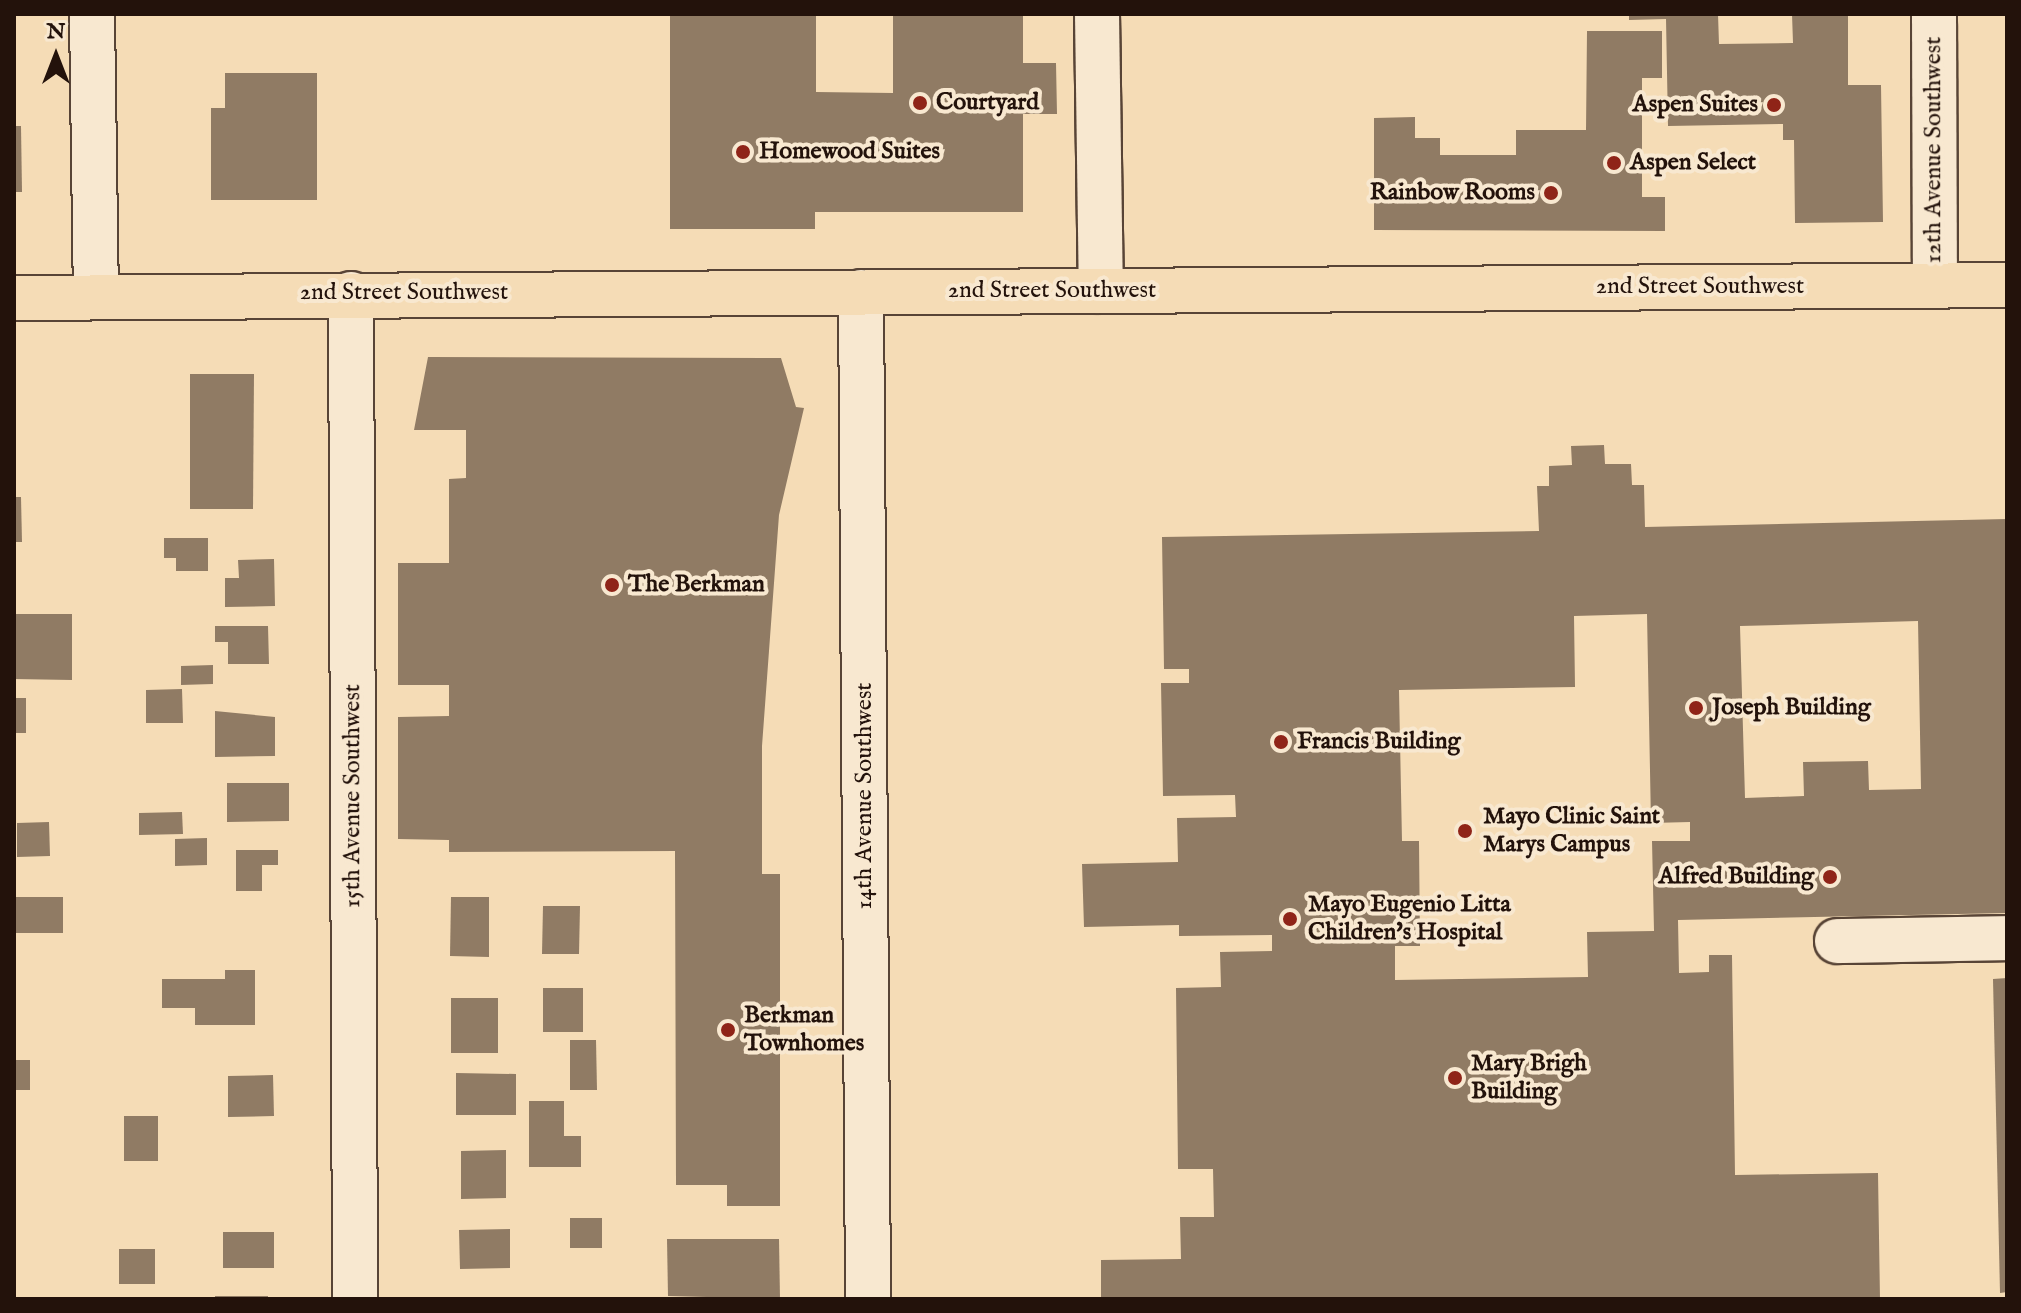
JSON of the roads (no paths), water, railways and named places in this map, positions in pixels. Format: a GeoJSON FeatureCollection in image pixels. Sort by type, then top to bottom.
{"type":"FeatureCollection","features":[{"type":"Feature","properties":{"kind":"main road","name":"2nd Street Southwest"},"geometry":{"type":"LineString","coordinates":[[14,277],[96,292]]}},
{"type":"Feature","properties":{"kind":"main road","name":"2nd Street Southwest"},"geometry":{"type":"LineString","coordinates":[[14,298],[96,292],[351,294],[2007,285]]}},
{"type":"Feature","properties":{"kind":"street"},"geometry":{"type":"LineString","coordinates":[[92,14],[96,292]]}},
{"type":"Feature","properties":{"kind":"street"},"geometry":{"type":"LineString","coordinates":[[1097,14],[1101,291]]}},
{"type":"Feature","properties":{"kind":"street","name":"12th Avenue Southwest"},"geometry":{"type":"LineString","coordinates":[[1934,14],[1935,286]]}},
{"type":"Feature","properties":{"kind":"street","name":"14th Avenue Southwest"},"geometry":{"type":"LineString","coordinates":[[861,292],[868,1299]]}},
{"type":"Feature","properties":{"kind":"street","name":"15th Avenue Southwest"},"geometry":{"type":"LineString","coordinates":[[351,294],[355,1299]]}},
{"type":"Feature","properties":{"kind":"street"},"geometry":{"type":"LineString","coordinates":[[1837,941],[2007,938]]}},
{"type":"Feature","properties":{"kind":"place","name":"Courtyard"},"geometry":{"type":"Point","coordinates":[920,103]}},
{"type":"Feature","properties":{"kind":"place","name":"Aspen Suites"},"geometry":{"type":"Point","coordinates":[1774,105]}},
{"type":"Feature","properties":{"kind":"place","name":"Homewood Suites"},"geometry":{"type":"Point","coordinates":[743,152]}},
{"type":"Feature","properties":{"kind":"place","name":"Aspen Select"},"geometry":{"type":"Point","coordinates":[1614,163]}},
{"type":"Feature","properties":{"kind":"place","name":"Rainbow Rooms"},"geometry":{"type":"Point","coordinates":[1551,193]}},
{"type":"Feature","properties":{"kind":"place","name":"The Berkman"},"geometry":{"type":"Point","coordinates":[612,585]}},
{"type":"Feature","properties":{"kind":"place","name":"Joseph Building"},"geometry":{"type":"Point","coordinates":[1696,708]}},
{"type":"Feature","properties":{"kind":"place","name":"Francis Building"},"geometry":{"type":"Point","coordinates":[1281,742]}},
{"type":"Feature","properties":{"kind":"place","name":"Mayo Clinic Saint Marys Campus"},"geometry":{"type":"Point","coordinates":[1465,831]}},
{"type":"Feature","properties":{"kind":"place","name":"Alfred Building"},"geometry":{"type":"Point","coordinates":[1830,877]}},
{"type":"Feature","properties":{"kind":"place","name":"Mayo Eugenio Litta Children's Hospital"},"geometry":{"type":"Point","coordinates":[1290,919]}},
{"type":"Feature","properties":{"kind":"place","name":"Berkman Townhomes"},"geometry":{"type":"Point","coordinates":[728,1030]}},
{"type":"Feature","properties":{"kind":"place","name":"Mary Brigh Building"},"geometry":{"type":"Point","coordinates":[1455,1078]}}]}
